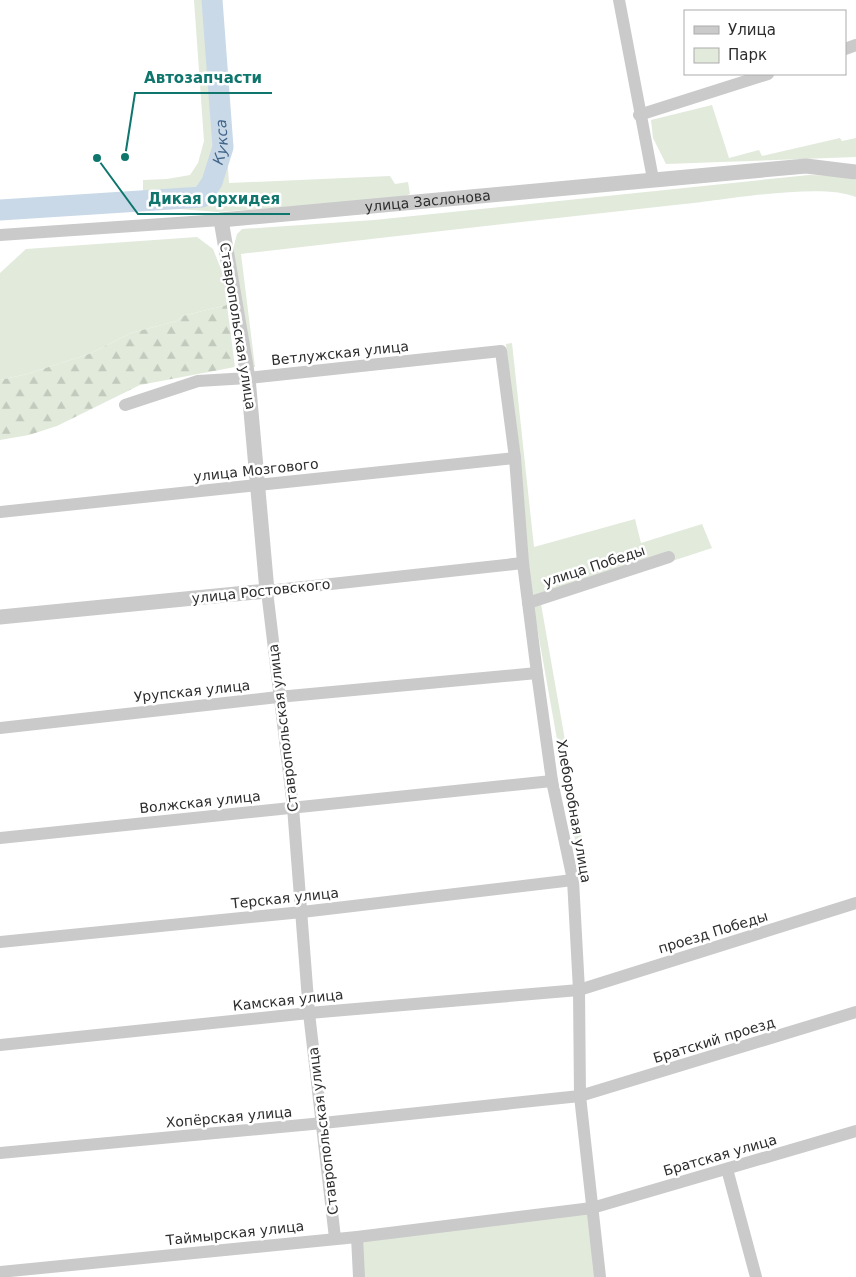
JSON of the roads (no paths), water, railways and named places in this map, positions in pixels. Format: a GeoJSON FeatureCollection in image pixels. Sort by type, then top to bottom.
{"type":"FeatureCollection","features":[{"type":"Feature","properties":{"kind":"street"},"geometry":{"type":"LineString","coordinates":[[619,0],[639,115],[653,179]]}},
{"type":"Feature","properties":{"kind":"street"},"geometry":{"type":"LineString","coordinates":[[639,115],[765,75]]}},
{"type":"Feature","properties":{"kind":"street","name":"улица Заслонова"},"geometry":{"type":"LineString","coordinates":[[0,235],[222,220],[806,166],[856,172]]}},
{"type":"Feature","properties":{"kind":"street","name":"Ставропольская улица"},"geometry":{"type":"LineString","coordinates":[[222,220],[248,378],[278,697],[293,807],[309,1013],[335,1238]]}},
{"type":"Feature","properties":{"kind":"street","name":"Ветлужская улица"},"geometry":{"type":"LineString","coordinates":[[125,405],[198,381],[248,378],[501,351]]}},
{"type":"Feature","properties":{"kind":"street","name":"Хлеборобная улица"},"geometry":{"type":"LineString","coordinates":[[501,351],[515,458],[523,563],[536,673],[552,781],[573,880],[579,990],[580,1096],[600,1277]]}},
{"type":"Feature","properties":{"kind":"street","name":"улица Мозгового"},"geometry":{"type":"LineString","coordinates":[[0,512],[515,458]]}},
{"type":"Feature","properties":{"kind":"street","name":"улица Победы"},"geometry":{"type":"LineString","coordinates":[[528,603],[669,558]]}},
{"type":"Feature","properties":{"kind":"street","name":"улица Ростовского"},"geometry":{"type":"LineString","coordinates":[[0,617],[267,591],[523,563]]}},
{"type":"Feature","properties":{"kind":"street","name":"Урупская улица"},"geometry":{"type":"LineString","coordinates":[[0,728],[278,697],[536,673]]}},
{"type":"Feature","properties":{"kind":"street","name":"Волжская улица"},"geometry":{"type":"LineString","coordinates":[[0,838],[552,781]]}},
{"type":"Feature","properties":{"kind":"street","name":"Терская улица"},"geometry":{"type":"LineString","coordinates":[[0,942],[302,912],[573,880]]}},
{"type":"Feature","properties":{"kind":"street","name":"проезд Победы"},"geometry":{"type":"LineString","coordinates":[[579,990],[856,903]]}},
{"type":"Feature","properties":{"kind":"street","name":"Камская улица"},"geometry":{"type":"LineString","coordinates":[[0,1046],[309,1013],[579,990]]}},
{"type":"Feature","properties":{"kind":"street","name":"Братский проезд"},"geometry":{"type":"LineString","coordinates":[[580,1096],[856,1012]]}},
{"type":"Feature","properties":{"kind":"street","name":"Хопёрская улица"},"geometry":{"type":"LineString","coordinates":[[0,1153],[323,1123],[580,1096]]}},
{"type":"Feature","properties":{"kind":"street","name":"Братская улица"},"geometry":{"type":"LineString","coordinates":[[592,1208],[856,1131]]}},
{"type":"Feature","properties":{"kind":"street"},"geometry":{"type":"LineString","coordinates":[[727,1169],[756,1277]]}},
{"type":"Feature","properties":{"kind":"street","name":"Таймырская улица"},"geometry":{"type":"LineString","coordinates":[[0,1272],[357,1237],[592,1208]]}},
{"type":"Feature","properties":{"kind":"street"},"geometry":{"type":"LineString","coordinates":[[357,1237],[359,1277]]}},
{"type":"Feature","properties":{"kind":"waterway","name":"Кукса"},"geometry":{"type":"LineString","coordinates":[[0,210],[202,197],[212,182],[223,147],[212,0]]}},
{"type":"Feature","properties":{"kind":"place","name":"Автозапчасти"},"geometry":{"type":"Point","coordinates":[125,157]}},
{"type":"Feature","properties":{"kind":"place","name":"Дикая орхидея"},"geometry":{"type":"Point","coordinates":[97,158]}}]}
